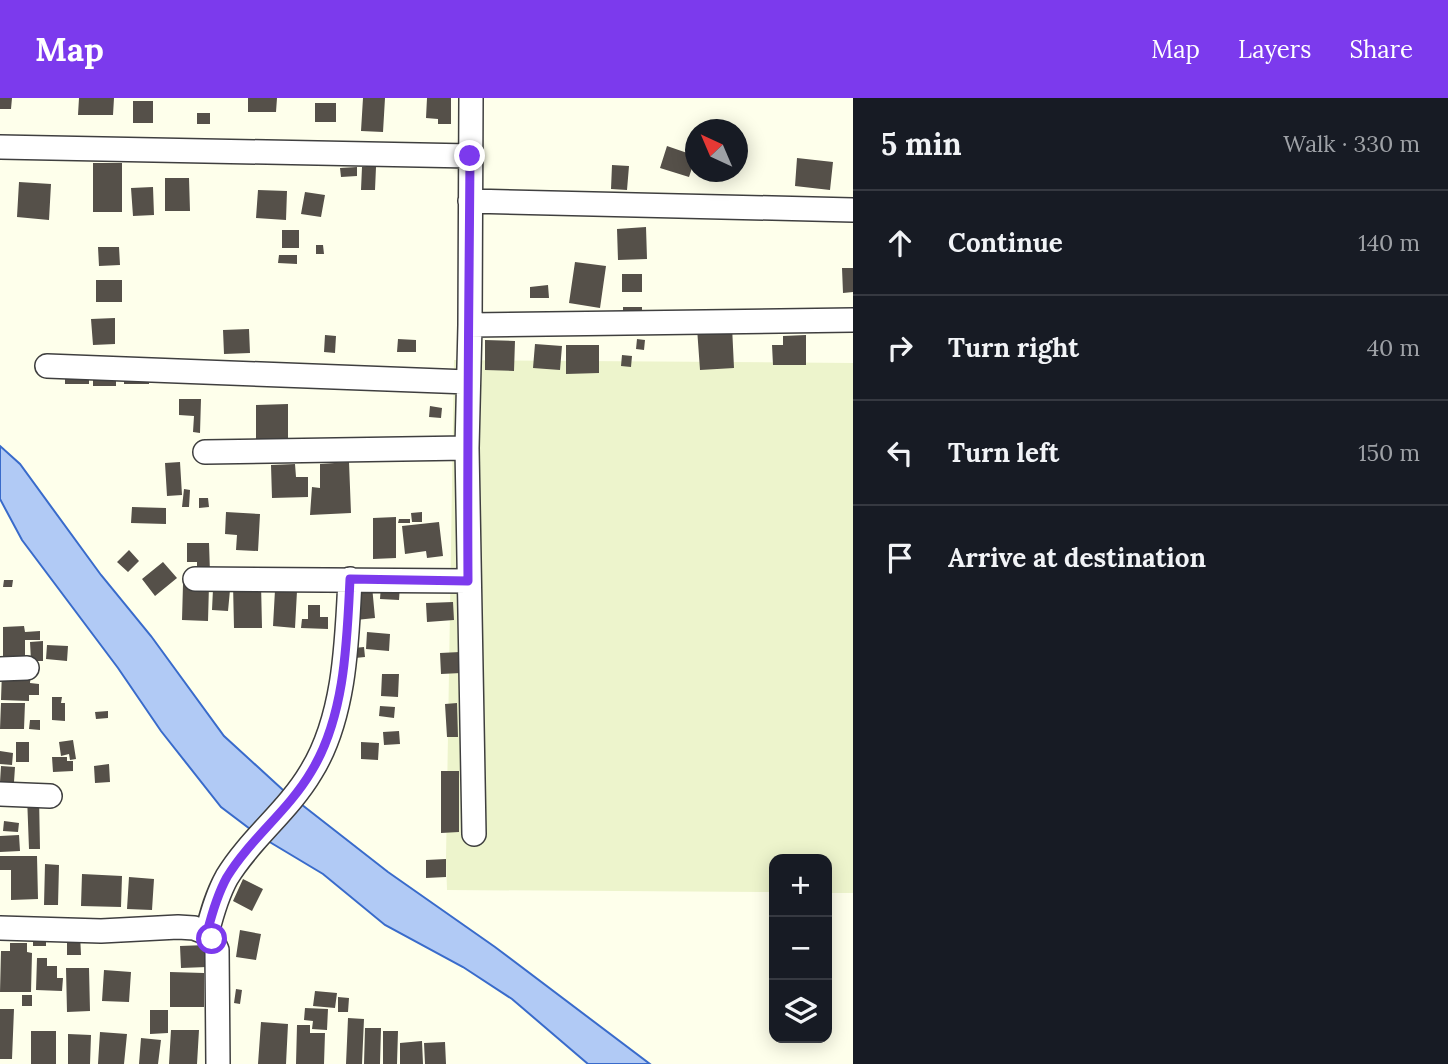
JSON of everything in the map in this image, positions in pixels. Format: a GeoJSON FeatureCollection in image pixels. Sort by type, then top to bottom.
{"type":"FeatureCollection","features":[{"type":"Feature","properties":{"kind":"street"},"geometry":{"type":"LineString","coordinates":[[471,98],[467,448],[474,834]]}},
{"type":"Feature","properties":{"kind":"street"},"geometry":{"type":"LineString","coordinates":[[0,147],[470,156]]}},
{"type":"Feature","properties":{"kind":"street"},"geometry":{"type":"LineString","coordinates":[[470,201],[853,210]]}},
{"type":"Feature","properties":{"kind":"street"},"geometry":{"type":"LineString","coordinates":[[470,325],[853,320]]}},
{"type":"Feature","properties":{"kind":"street"},"geometry":{"type":"LineString","coordinates":[[47,366],[468,382]]}},
{"type":"Feature","properties":{"kind":"street"},"geometry":{"type":"LineString","coordinates":[[205,452],[467,448]]}},
{"type":"Feature","properties":{"kind":"street"},"geometry":{"type":"LineString","coordinates":[[195,579],[468,581]]}},
{"type":"Feature","properties":{"kind":"street"},"geometry":{"type":"LineString","coordinates":[[207,933],[218,895],[229,875],[298,792],[313,770],[331,729],[342,680],[350,579]]}},
{"type":"Feature","properties":{"kind":"street"},"geometry":{"type":"LineString","coordinates":[[0,669],[27,668]]}},
{"type":"Feature","properties":{"kind":"street"},"geometry":{"type":"LineString","coordinates":[[0,794],[50,796]]}},
{"type":"Feature","properties":{"kind":"street"},"geometry":{"type":"LineString","coordinates":[[0,928],[101,931],[178,927],[194,928],[207,933],[217,950],[218,1064]]}},
{"type":"Feature","properties":{"kind":"green space"},"geometry":{"type":"Polygon","coordinates":[[[454,360],[853,363],[853,893],[832,893],[832,854],[769,854],[769,892],[447,890],[454,360]]]}},
{"type":"Feature","properties":{"kind":"water"},"geometry":{"type":"Polygon","coordinates":[[[0,446],[20,464],[224,736],[283,790],[388,872],[495,947],[650,1064],[588,1064],[512,999],[463,967],[385,925],[323,874],[258,835],[221,807],[161,731],[118,668],[22,540],[0,499],[0,446]]]}},
{"type":"Feature","properties":{"kind":"building"},"geometry":{"type":"Polygon","coordinates":[[[0,98],[12,98],[11,109],[0,109],[0,98]]]}},
{"type":"Feature","properties":{"kind":"building"},"geometry":{"type":"Polygon","coordinates":[[[79,98],[114,98],[113,115],[78,115],[79,98]]]}},
{"type":"Feature","properties":{"kind":"building"},"geometry":{"type":"Polygon","coordinates":[[[248,98],[277,98],[276,112],[248,112],[248,98]]]}},
{"type":"Feature","properties":{"kind":"building"},"geometry":{"type":"Polygon","coordinates":[[[363,98],[385,98],[383,132],[361,131],[363,98]]]}},
{"type":"Feature","properties":{"kind":"building"},"geometry":{"type":"Polygon","coordinates":[[[427,98],[451,98],[451,124],[438,124],[438,119],[426,118],[427,98]]]}},
{"type":"Feature","properties":{"kind":"building"},"geometry":{"type":"Polygon","coordinates":[[[133,101],[153,101],[153,123],[133,123],[133,101]]]}},
{"type":"Feature","properties":{"kind":"building"},"geometry":{"type":"Polygon","coordinates":[[[315,103],[336,103],[336,122],[315,122],[315,103]]]}},
{"type":"Feature","properties":{"kind":"building"},"geometry":{"type":"Polygon","coordinates":[[[197,113],[210,113],[210,124],[197,124],[197,113]]]}},
{"type":"Feature","properties":{"kind":"building"},"geometry":{"type":"Polygon","coordinates":[[[667,146],[685,152],[685,176],[660,168],[667,146]]]}},
{"type":"Feature","properties":{"kind":"building"},"geometry":{"type":"Polygon","coordinates":[[[797,158],[833,162],[830,190],[795,186],[797,158]]]}},
{"type":"Feature","properties":{"kind":"building"},"geometry":{"type":"Polygon","coordinates":[[[93,163],[122,163],[122,212],[93,212],[93,163]]]}},
{"type":"Feature","properties":{"kind":"building"},"geometry":{"type":"Polygon","coordinates":[[[612,165],[629,166],[627,190],[611,189],[612,165]]]}},
{"type":"Feature","properties":{"kind":"building"},"geometry":{"type":"Polygon","coordinates":[[[357,167],[357,176],[341,177],[340,168],[357,167]]]}},
{"type":"Feature","properties":{"kind":"building"},"geometry":{"type":"Polygon","coordinates":[[[362,167],[376,167],[375,190],[361,190],[362,167]]]}},
{"type":"Feature","properties":{"kind":"building"},"geometry":{"type":"Polygon","coordinates":[[[165,178],[189,178],[190,211],[165,211],[165,178]]]}},
{"type":"Feature","properties":{"kind":"building"},"geometry":{"type":"Polygon","coordinates":[[[19,182],[51,184],[49,220],[17,217],[19,182]]]}},
{"type":"Feature","properties":{"kind":"building"},"geometry":{"type":"Polygon","coordinates":[[[153,187],[154,215],[133,216],[131,188],[153,187]]]}},
{"type":"Feature","properties":{"kind":"building"},"geometry":{"type":"Polygon","coordinates":[[[258,190],[287,191],[286,220],[256,218],[258,190]]]}},
{"type":"Feature","properties":{"kind":"building"},"geometry":{"type":"Polygon","coordinates":[[[305,192],[325,195],[321,217],[301,214],[305,192]]]}},
{"type":"Feature","properties":{"kind":"building"},"geometry":{"type":"Polygon","coordinates":[[[646,227],[647,259],[618,260],[617,229],[646,227]]]}},
{"type":"Feature","properties":{"kind":"building"},"geometry":{"type":"Polygon","coordinates":[[[282,230],[299,230],[299,248],[282,248],[282,230]]]}},
{"type":"Feature","properties":{"kind":"building"},"geometry":{"type":"Polygon","coordinates":[[[316,245],[323,245],[324,254],[316,254],[316,245]]]}},
{"type":"Feature","properties":{"kind":"building"},"geometry":{"type":"Polygon","coordinates":[[[98,247],[119,247],[120,265],[99,266],[98,247]]]}},
{"type":"Feature","properties":{"kind":"building"},"geometry":{"type":"Polygon","coordinates":[[[279,255],[297,255],[297,264],[278,263],[279,255]]]}},
{"type":"Feature","properties":{"kind":"building"},"geometry":{"type":"Polygon","coordinates":[[[575,262],[606,266],[600,308],[569,303],[575,262]]]}},
{"type":"Feature","properties":{"kind":"building"},"geometry":{"type":"Polygon","coordinates":[[[842,268],[853,268],[853,292],[843,293],[842,268]]]}},
{"type":"Feature","properties":{"kind":"building"},"geometry":{"type":"Polygon","coordinates":[[[622,274],[642,274],[642,292],[622,292],[622,274]]]}},
{"type":"Feature","properties":{"kind":"building"},"geometry":{"type":"Polygon","coordinates":[[[96,280],[122,280],[122,302],[96,302],[96,280]]]}},
{"type":"Feature","properties":{"kind":"building"},"geometry":{"type":"Polygon","coordinates":[[[548,285],[549,298],[530,298],[530,287],[548,285]]]}},
{"type":"Feature","properties":{"kind":"building"},"geometry":{"type":"Polygon","coordinates":[[[623,307],[642,307],[642,316],[623,317],[623,307]]]}},
{"type":"Feature","properties":{"kind":"building"},"geometry":{"type":"Polygon","coordinates":[[[115,318],[115,344],[93,345],[91,319],[115,318]]]}},
{"type":"Feature","properties":{"kind":"building"},"geometry":{"type":"Polygon","coordinates":[[[732,326],[734,368],[700,370],[697,328],[732,326]]]}},
{"type":"Feature","properties":{"kind":"building"},"geometry":{"type":"Polygon","coordinates":[[[249,329],[250,353],[224,354],[223,330],[249,329]]]}},
{"type":"Feature","properties":{"kind":"building"},"geometry":{"type":"Polygon","coordinates":[[[325,335],[336,336],[335,353],[324,352],[325,335]]]}},
{"type":"Feature","properties":{"kind":"building"},"geometry":{"type":"Polygon","coordinates":[[[806,335],[806,365],[773,365],[772,345],[783,345],[783,336],[806,335]]]}},
{"type":"Feature","properties":{"kind":"building"},"geometry":{"type":"Polygon","coordinates":[[[398,339],[416,340],[416,352],[397,352],[398,339]]]}},
{"type":"Feature","properties":{"kind":"building"},"geometry":{"type":"Polygon","coordinates":[[[637,339],[645,340],[644,350],[636,349],[637,339]]]}},
{"type":"Feature","properties":{"kind":"building"},"geometry":{"type":"Polygon","coordinates":[[[485,340],[515,341],[514,371],[485,370],[485,340]]]}},
{"type":"Feature","properties":{"kind":"building"},"geometry":{"type":"Polygon","coordinates":[[[535,344],[562,346],[560,370],[533,368],[535,344]]]}},
{"type":"Feature","properties":{"kind":"building"},"geometry":{"type":"Polygon","coordinates":[[[566,345],[599,345],[599,373],[566,374],[566,345]]]}},
{"type":"Feature","properties":{"kind":"building"},"geometry":{"type":"Polygon","coordinates":[[[622,355],[632,356],[631,367],[621,366],[622,355]]]}},
{"type":"Feature","properties":{"kind":"building"},"geometry":{"type":"Polygon","coordinates":[[[65,371],[89,371],[89,384],[65,384],[65,371]]]}},
{"type":"Feature","properties":{"kind":"building"},"geometry":{"type":"Polygon","coordinates":[[[93,372],[116,372],[116,386],[93,386],[93,372]]]}},
{"type":"Feature","properties":{"kind":"building"},"geometry":{"type":"Polygon","coordinates":[[[124,372],[149,372],[149,384],[124,384],[124,372]]]}},
{"type":"Feature","properties":{"kind":"building"},"geometry":{"type":"Polygon","coordinates":[[[179,399],[201,399],[200,433],[193,432],[194,416],[179,415],[179,399]]]}},
{"type":"Feature","properties":{"kind":"building"},"geometry":{"type":"Polygon","coordinates":[[[288,404],[288,446],[256,447],[256,405],[288,404]]]}},
{"type":"Feature","properties":{"kind":"building"},"geometry":{"type":"Polygon","coordinates":[[[430,406],[442,408],[441,418],[429,417],[430,406]]]}},
{"type":"Feature","properties":{"kind":"building"},"geometry":{"type":"Polygon","coordinates":[[[180,462],[182,495],[167,496],[165,463],[180,462]]]}},
{"type":"Feature","properties":{"kind":"building"},"geometry":{"type":"Polygon","coordinates":[[[349,462],[351,513],[310,515],[312,487],[320,488],[320,464],[349,462]]]}},
{"type":"Feature","properties":{"kind":"building"},"geometry":{"type":"Polygon","coordinates":[[[295,464],[296,477],[308,477],[308,497],[272,498],[271,465],[295,464]]]}},
{"type":"Feature","properties":{"kind":"building"},"geometry":{"type":"Polygon","coordinates":[[[184,489],[190,490],[189,507],[182,507],[184,489]]]}},
{"type":"Feature","properties":{"kind":"building"},"geometry":{"type":"Polygon","coordinates":[[[199,498],[208,498],[209,507],[199,508],[199,498]]]}},
{"type":"Feature","properties":{"kind":"building"},"geometry":{"type":"Polygon","coordinates":[[[132,507],[166,508],[166,524],[131,523],[132,507]]]}},
{"type":"Feature","properties":{"kind":"building"},"geometry":{"type":"Polygon","coordinates":[[[226,512],[260,514],[258,551],[236,550],[237,535],[225,534],[226,512]]]}},
{"type":"Feature","properties":{"kind":"building"},"geometry":{"type":"Polygon","coordinates":[[[422,512],[422,522],[412,522],[411,513],[422,512]]]}},
{"type":"Feature","properties":{"kind":"building"},"geometry":{"type":"Polygon","coordinates":[[[396,517],[396,558],[373,559],[373,518],[396,517]]]}},
{"type":"Feature","properties":{"kind":"building"},"geometry":{"type":"Polygon","coordinates":[[[399,519],[410,519],[410,523],[398,523],[399,519]]]}},
{"type":"Feature","properties":{"kind":"building"},"geometry":{"type":"Polygon","coordinates":[[[439,522],[443,556],[427,558],[426,551],[405,554],[402,526],[439,522]]]}},
{"type":"Feature","properties":{"kind":"building"},"geometry":{"type":"Polygon","coordinates":[[[187,543],[209,543],[210,573],[197,574],[197,562],[187,562],[187,543]]]}},
{"type":"Feature","properties":{"kind":"building"},"geometry":{"type":"Polygon","coordinates":[[[129,550],[139,561],[128,572],[117,562],[129,550]]]}},
{"type":"Feature","properties":{"kind":"building"},"geometry":{"type":"Polygon","coordinates":[[[163,562],[177,578],[155,596],[142,579],[163,562]]]}},
{"type":"Feature","properties":{"kind":"building"},"geometry":{"type":"Polygon","coordinates":[[[4,580],[13,580],[12,587],[3,587],[4,580]]]}},
{"type":"Feature","properties":{"kind":"building"},"geometry":{"type":"Polygon","coordinates":[[[261,583],[262,628],[234,628],[233,584],[261,583]]]}},
{"type":"Feature","properties":{"kind":"building"},"geometry":{"type":"Polygon","coordinates":[[[183,584],[209,585],[208,621],[182,620],[183,584]]]}},
{"type":"Feature","properties":{"kind":"building"},"geometry":{"type":"Polygon","coordinates":[[[381,585],[400,585],[399,600],[380,599],[381,585]]]}},
{"type":"Feature","properties":{"kind":"building"},"geometry":{"type":"Polygon","coordinates":[[[372,586],[375,618],[356,620],[353,588],[372,586]]]}},
{"type":"Feature","properties":{"kind":"building"},"geometry":{"type":"Polygon","coordinates":[[[213,589],[230,590],[228,611],[212,610],[213,589]]]}},
{"type":"Feature","properties":{"kind":"building"},"geometry":{"type":"Polygon","coordinates":[[[275,590],[297,591],[295,628],[273,626],[275,590]]]}},
{"type":"Feature","properties":{"kind":"building"},"geometry":{"type":"Polygon","coordinates":[[[453,602],[454,620],[427,622],[426,603],[453,602]]]}},
{"type":"Feature","properties":{"kind":"building"},"geometry":{"type":"Polygon","coordinates":[[[308,605],[320,605],[320,617],[328,617],[328,629],[301,628],[302,619],[308,619],[308,605]]]}},
{"type":"Feature","properties":{"kind":"building"},"geometry":{"type":"Polygon","coordinates":[[[24,626],[25,632],[40,631],[40,640],[25,640],[25,662],[3,663],[3,627],[24,626]]]}},
{"type":"Feature","properties":{"kind":"building"},"geometry":{"type":"Polygon","coordinates":[[[367,632],[390,634],[389,651],[366,649],[367,632]]]}},
{"type":"Feature","properties":{"kind":"building"},"geometry":{"type":"Polygon","coordinates":[[[43,641],[43,661],[31,661],[30,642],[43,641]]]}},
{"type":"Feature","properties":{"kind":"building"},"geometry":{"type":"Polygon","coordinates":[[[47,645],[68,646],[67,661],[46,659],[47,645]]]}},
{"type":"Feature","properties":{"kind":"building"},"geometry":{"type":"Polygon","coordinates":[[[364,647],[365,657],[355,658],[354,648],[364,647]]]}},
{"type":"Feature","properties":{"kind":"building"},"geometry":{"type":"Polygon","coordinates":[[[460,652],[461,673],[441,674],[440,653],[460,652]]]}},
{"type":"Feature","properties":{"kind":"building"},"geometry":{"type":"Polygon","coordinates":[[[2,671],[31,672],[30,683],[39,684],[39,695],[29,695],[29,701],[1,700],[2,671]]]}},
{"type":"Feature","properties":{"kind":"building"},"geometry":{"type":"Polygon","coordinates":[[[382,674],[399,674],[398,697],[381,696],[382,674]]]}},
{"type":"Feature","properties":{"kind":"building"},"geometry":{"type":"Polygon","coordinates":[[[52,697],[62,697],[61,703],[65,703],[65,721],[52,720],[52,697]]]}},
{"type":"Feature","properties":{"kind":"building"},"geometry":{"type":"Polygon","coordinates":[[[1,703],[25,703],[24,729],[0,729],[1,703]]]}},
{"type":"Feature","properties":{"kind":"building"},"geometry":{"type":"Polygon","coordinates":[[[457,703],[458,737],[447,737],[445,704],[457,703]]]}},
{"type":"Feature","properties":{"kind":"building"},"geometry":{"type":"Polygon","coordinates":[[[380,706],[395,707],[394,718],[379,716],[380,706]]]}},
{"type":"Feature","properties":{"kind":"building"},"geometry":{"type":"Polygon","coordinates":[[[108,711],[108,718],[96,719],[95,712],[108,711]]]}},
{"type":"Feature","properties":{"kind":"building"},"geometry":{"type":"Polygon","coordinates":[[[30,720],[40,720],[40,730],[29,729],[30,720]]]}},
{"type":"Feature","properties":{"kind":"building"},"geometry":{"type":"Polygon","coordinates":[[[399,731],[400,744],[384,745],[383,732],[399,731]]]}},
{"type":"Feature","properties":{"kind":"building"},"geometry":{"type":"Polygon","coordinates":[[[73,740],[76,759],[70,760],[69,754],[61,756],[59,742],[73,740]]]}},
{"type":"Feature","properties":{"kind":"building"},"geometry":{"type":"Polygon","coordinates":[[[16,742],[29,742],[29,762],[16,762],[16,742]]]}},
{"type":"Feature","properties":{"kind":"building"},"geometry":{"type":"Polygon","coordinates":[[[361,742],[379,743],[378,760],[361,759],[361,742]]]}},
{"type":"Feature","properties":{"kind":"building"},"geometry":{"type":"Polygon","coordinates":[[[0,751],[13,753],[12,765],[0,764],[0,751]]]}},
{"type":"Feature","properties":{"kind":"building"},"geometry":{"type":"Polygon","coordinates":[[[52,757],[67,757],[67,761],[73,761],[73,771],[53,772],[52,757]]]}},
{"type":"Feature","properties":{"kind":"building"},"geometry":{"type":"Polygon","coordinates":[[[109,764],[110,782],[95,783],[94,766],[109,764]]]}},
{"type":"Feature","properties":{"kind":"building"},"geometry":{"type":"Polygon","coordinates":[[[1,766],[15,767],[14,782],[0,782],[1,766]]]}},
{"type":"Feature","properties":{"kind":"building"},"geometry":{"type":"Polygon","coordinates":[[[441,771],[459,771],[459,832],[441,833],[441,771]]]}},
{"type":"Feature","properties":{"kind":"building"},"geometry":{"type":"Polygon","coordinates":[[[27,796],[39,796],[40,849],[29,849],[27,796]]]}},
{"type":"Feature","properties":{"kind":"building"},"geometry":{"type":"Polygon","coordinates":[[[4,821],[19,823],[18,832],[3,831],[4,821]]]}},
{"type":"Feature","properties":{"kind":"building"},"geometry":{"type":"Polygon","coordinates":[[[19,835],[20,851],[0,852],[0,836],[19,835]]]}},
{"type":"Feature","properties":{"kind":"building"},"geometry":{"type":"Polygon","coordinates":[[[0,856],[37,856],[38,899],[11,900],[11,870],[0,870],[0,856]]]}},
{"type":"Feature","properties":{"kind":"building"},"geometry":{"type":"Polygon","coordinates":[[[446,859],[446,877],[426,878],[426,860],[446,859]]]}},
{"type":"Feature","properties":{"kind":"building"},"geometry":{"type":"Polygon","coordinates":[[[45,864],[59,865],[58,905],[44,905],[45,864]]]}},
{"type":"Feature","properties":{"kind":"building"},"geometry":{"type":"Polygon","coordinates":[[[82,874],[122,876],[121,907],[81,906],[82,874]]]}},
{"type":"Feature","properties":{"kind":"building"},"geometry":{"type":"Polygon","coordinates":[[[129,877],[154,879],[152,910],[127,909],[129,877]]]}},
{"type":"Feature","properties":{"kind":"building"},"geometry":{"type":"Polygon","coordinates":[[[243,879],[263,889],[252,911],[233,901],[243,879]]]}},
{"type":"Feature","properties":{"kind":"building"},"geometry":{"type":"Polygon","coordinates":[[[240,930],[261,934],[256,960],[236,957],[240,930]]]}},
{"type":"Feature","properties":{"kind":"building"},"geometry":{"type":"Polygon","coordinates":[[[33,931],[46,931],[46,946],[33,946],[33,931]]]}},
{"type":"Feature","properties":{"kind":"building"},"geometry":{"type":"Polygon","coordinates":[[[67,934],[80,934],[81,955],[67,955],[67,934]]]}},
{"type":"Feature","properties":{"kind":"building"},"geometry":{"type":"Polygon","coordinates":[[[10,943],[27,943],[27,952],[32,953],[31,992],[0,992],[1,951],[10,951],[10,943]]]}},
{"type":"Feature","properties":{"kind":"building"},"geometry":{"type":"Polygon","coordinates":[[[206,945],[207,967],[181,968],[180,946],[206,945]]]}},
{"type":"Feature","properties":{"kind":"building"},"geometry":{"type":"Polygon","coordinates":[[[37,958],[47,958],[47,966],[57,966],[57,978],[63,978],[62,991],[36,990],[37,958]]]}},
{"type":"Feature","properties":{"kind":"building"},"geometry":{"type":"Polygon","coordinates":[[[66,968],[89,968],[90,1011],[67,1012],[66,968]]]}},
{"type":"Feature","properties":{"kind":"building"},"geometry":{"type":"Polygon","coordinates":[[[104,970],[131,972],[129,1002],[102,1001],[104,970]]]}},
{"type":"Feature","properties":{"kind":"building"},"geometry":{"type":"Polygon","coordinates":[[[170,972],[204,973],[204,1007],[170,1007],[170,972]]]}},
{"type":"Feature","properties":{"kind":"building"},"geometry":{"type":"Polygon","coordinates":[[[236,989],[242,990],[240,1004],[234,1003],[236,989]]]}},
{"type":"Feature","properties":{"kind":"building"},"geometry":{"type":"Polygon","coordinates":[[[315,991],[337,993],[335,1008],[313,1006],[315,991]]]}},
{"type":"Feature","properties":{"kind":"building"},"geometry":{"type":"Polygon","coordinates":[[[22,995],[32,995],[32,1006],[22,1006],[22,995]]]}},
{"type":"Feature","properties":{"kind":"building"},"geometry":{"type":"Polygon","coordinates":[[[338,997],[349,998],[348,1012],[338,1012],[338,997]]]}},
{"type":"Feature","properties":{"kind":"building"},"geometry":{"type":"Polygon","coordinates":[[[305,1008],[328,1009],[327,1030],[312,1029],[313,1021],[304,1020],[305,1008]]]}},
{"type":"Feature","properties":{"kind":"building"},"geometry":{"type":"Polygon","coordinates":[[[0,1009],[14,1009],[12,1059],[0,1059],[0,1009]]]}},
{"type":"Feature","properties":{"kind":"building"},"geometry":{"type":"Polygon","coordinates":[[[150,1010],[168,1010],[168,1033],[150,1034],[150,1010]]]}},
{"type":"Feature","properties":{"kind":"building"},"geometry":{"type":"Polygon","coordinates":[[[348,1018],[364,1019],[362,1064],[346,1064],[348,1018]]]}},
{"type":"Feature","properties":{"kind":"building"},"geometry":{"type":"Polygon","coordinates":[[[261,1022],[288,1024],[286,1064],[258,1064],[261,1022]]]}},
{"type":"Feature","properties":{"kind":"building"},"geometry":{"type":"Polygon","coordinates":[[[297,1025],[310,1025],[310,1033],[325,1033],[324,1064],[296,1064],[297,1025]]]}},
{"type":"Feature","properties":{"kind":"building"},"geometry":{"type":"Polygon","coordinates":[[[365,1028],[381,1028],[380,1064],[364,1064],[365,1028]]]}},
{"type":"Feature","properties":{"kind":"building"},"geometry":{"type":"Polygon","coordinates":[[[171,1030],[199,1030],[197,1064],[169,1064],[171,1030]]]}},
{"type":"Feature","properties":{"kind":"building"},"geometry":{"type":"Polygon","coordinates":[[[31,1031],[56,1031],[56,1064],[31,1064],[31,1031]]]}},
{"type":"Feature","properties":{"kind":"building"},"geometry":{"type":"Polygon","coordinates":[[[383,1031],[398,1031],[397,1064],[383,1064],[383,1031]]]}},
{"type":"Feature","properties":{"kind":"building"},"geometry":{"type":"Polygon","coordinates":[[[100,1032],[127,1034],[124,1064],[98,1064],[100,1032]]]}},
{"type":"Feature","properties":{"kind":"building"},"geometry":{"type":"Polygon","coordinates":[[[68,1034],[91,1035],[90,1064],[68,1064],[68,1034]]]}},
{"type":"Feature","properties":{"kind":"building"},"geometry":{"type":"Polygon","coordinates":[[[141,1038],[161,1040],[158,1064],[139,1064],[141,1038]]]}},
{"type":"Feature","properties":{"kind":"building"},"geometry":{"type":"Polygon","coordinates":[[[422,1041],[423,1064],[400,1064],[400,1043],[422,1041]]]}},
{"type":"Feature","properties":{"kind":"building"},"geometry":{"type":"Polygon","coordinates":[[[445,1042],[446,1064],[425,1064],[424,1043],[445,1042]]]}},
{"type":"Feature","properties":{"kind":"route"},"geometry":{"type":"LineString","coordinates":[[212,939],[207,933],[218,895],[229,875],[298,792],[313,770],[331,729],[342,680],[350,579],[468,581],[470,156]]}}]}
